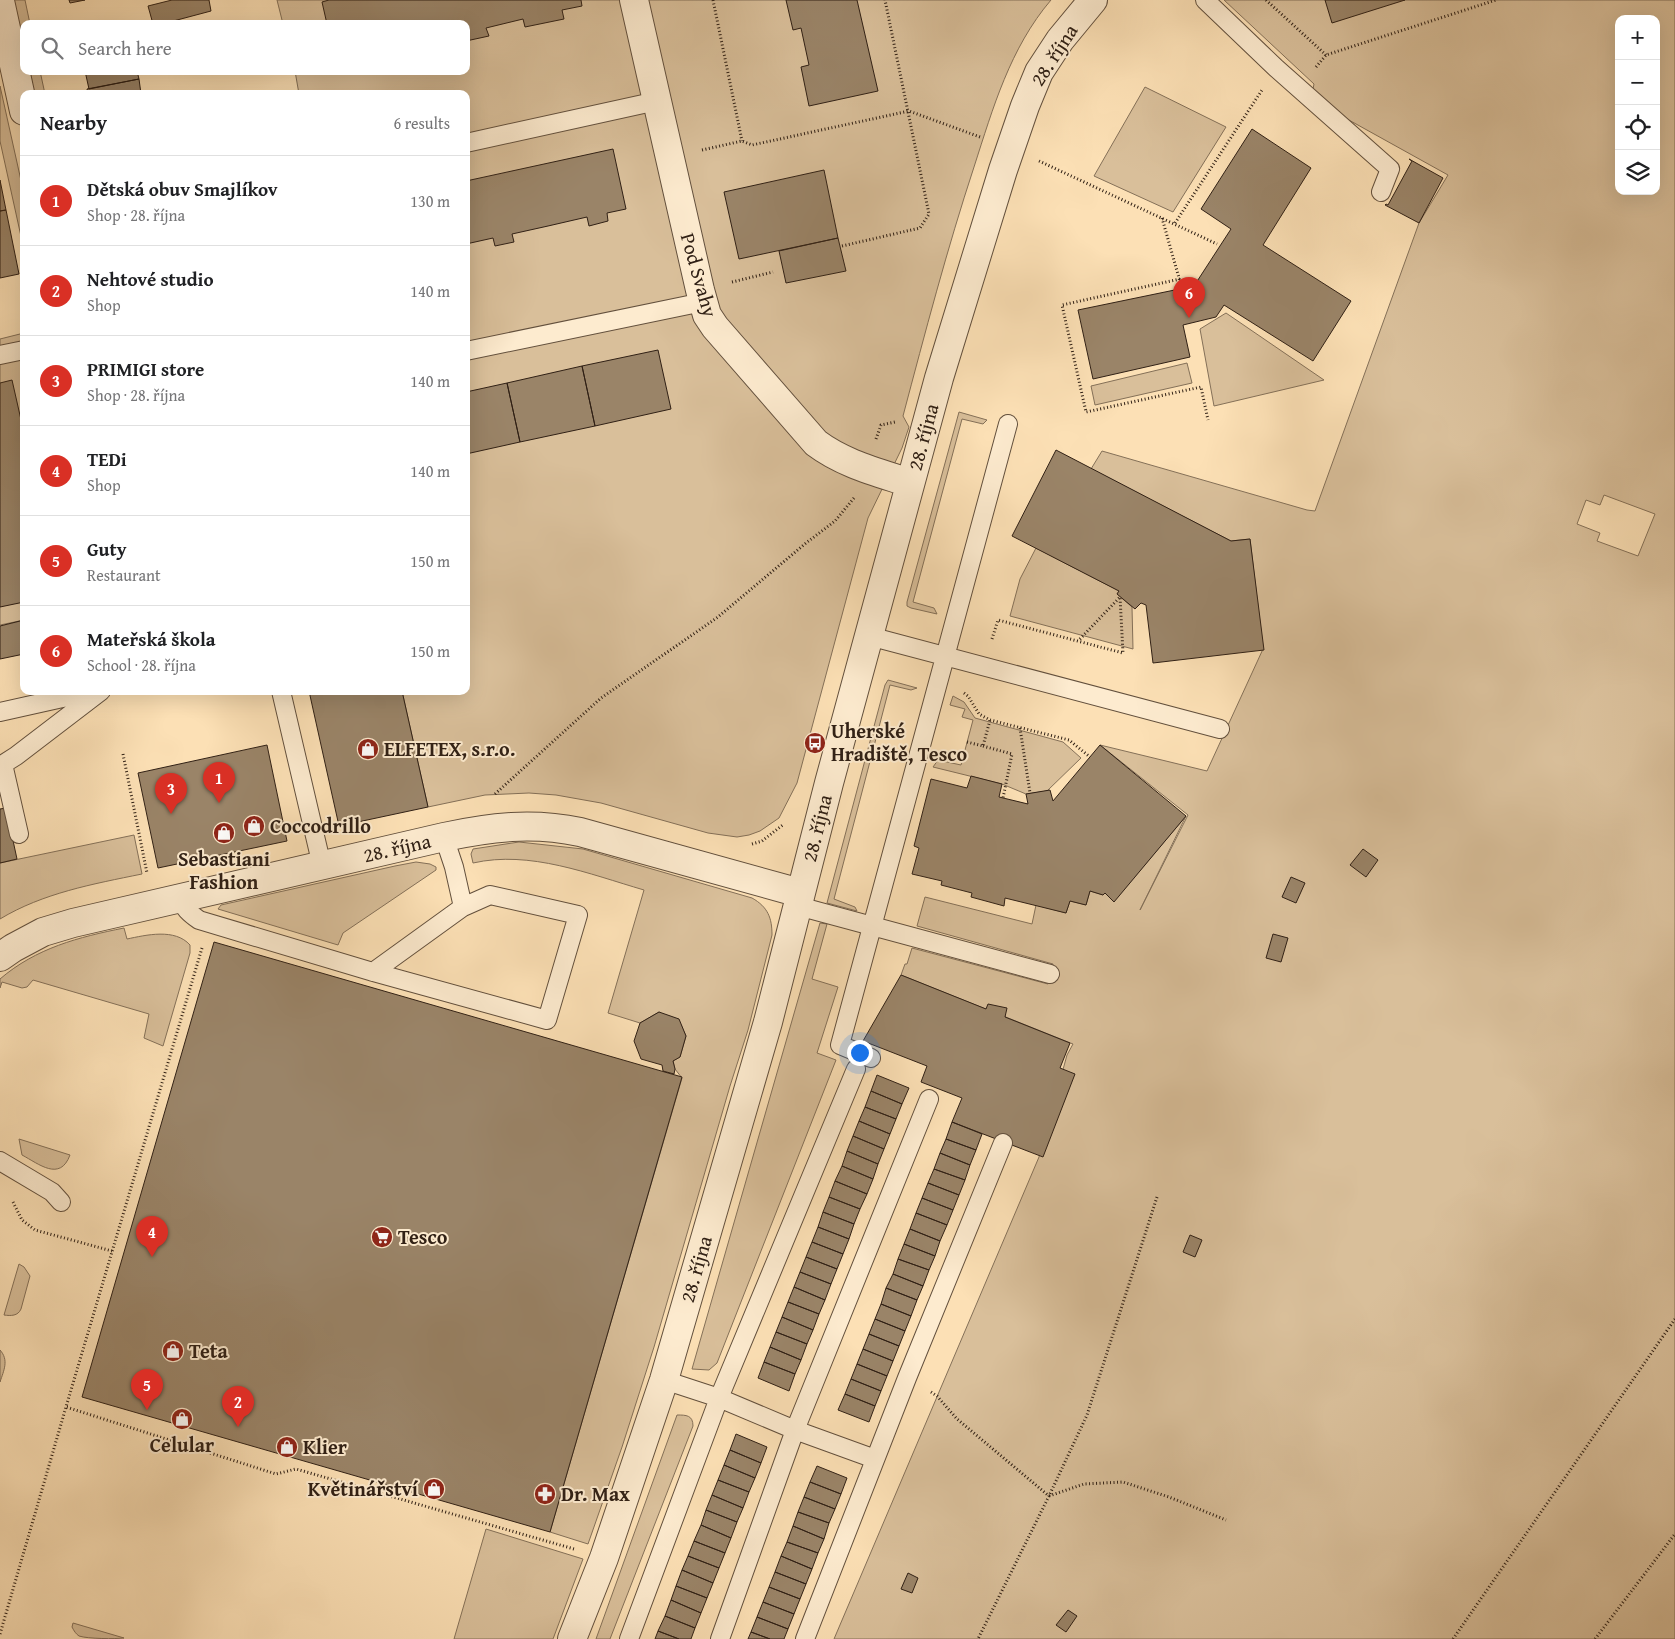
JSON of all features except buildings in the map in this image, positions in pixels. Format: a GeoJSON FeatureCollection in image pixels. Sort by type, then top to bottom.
{"type":"FeatureCollection","features":[{"type":"Feature","properties":{"kind":"street","name":"Pod Svahy"},"geometry":{"type":"LineString","coordinates":[[634,0],[707,316],[809,437],[828,453],[846,462],[910,483]]}},
{"type":"Feature","properties":{"kind":"street","name":"28. října"},"geometry":{"type":"LineString","coordinates":[[572,1639],[604,1558],[664,1380],[768,1022],[799,899],[939,378],[1010,150],[1039,72],[1060,40],[1093,0]]}},
{"type":"Feature","properties":{"kind":"street"},"geometry":{"type":"LineString","coordinates":[[0,1],[20,93]]}},
{"type":"Feature","properties":{"kind":"street","name":"28. října"},"geometry":{"type":"LineString","coordinates":[[0,957],[42,932],[91,918],[444,837],[482,829],[504,827],[545,827],[600,837],[799,899]]}},
{"type":"Feature","properties":{"kind":"lane"},"geometry":{"type":"LineString","coordinates":[[1205,0],[1276,68],[1390,169],[1381,192]]}},
{"type":"Feature","properties":{"kind":"lane"},"geometry":{"type":"LineString","coordinates":[[470,142],[657,101]]}},
{"type":"Feature","properties":{"kind":"lane"},"geometry":{"type":"LineString","coordinates":[[470,350],[701,296]]}},
{"type":"Feature","properties":{"kind":"lane"},"geometry":{"type":"LineString","coordinates":[[0,355],[20,351]]}},
{"type":"Feature","properties":{"kind":"lane"},"geometry":{"type":"LineString","coordinates":[[871,1058],[840,1045],[947,657],[1008,424]]}},
{"type":"Feature","properties":{"kind":"lane"},"geometry":{"type":"LineString","coordinates":[[869,636],[1220,729]]}},
{"type":"Feature","properties":{"kind":"lane"},"geometry":{"type":"LineString","coordinates":[[0,712],[76,695]]}},
{"type":"Feature","properties":{"kind":"lane"},"geometry":{"type":"LineString","coordinates":[[18,834],[2,765],[96,695]]}},
{"type":"Feature","properties":{"kind":"lane"},"geometry":{"type":"LineString","coordinates":[[282,695],[322,866]]}},
{"type":"Feature","properties":{"kind":"lane"},"geometry":{"type":"LineString","coordinates":[[444,837],[454,867],[463,907]]}},
{"type":"Feature","properties":{"kind":"lane"},"geometry":{"type":"LineString","coordinates":[[179,898],[189,913],[199,920],[373,972],[547,1020],[578,915],[490,895],[463,907],[373,972]]}},
{"type":"Feature","properties":{"kind":"lane"},"geometry":{"type":"LineString","coordinates":[[799,899],[872,926],[1050,974]]}},
{"type":"Feature","properties":{"kind":"lane"},"geometry":{"type":"LineString","coordinates":[[629,1639],[719,1398],[856,1069]]}},
{"type":"Feature","properties":{"kind":"lane"},"geometry":{"type":"LineString","coordinates":[[720,1639],[795,1430],[929,1099]]}},
{"type":"Feature","properties":{"kind":"lane"},"geometry":{"type":"LineString","coordinates":[[805,1639],[907,1378],[1003,1143]]}},
{"type":"Feature","properties":{"kind":"lane"},"geometry":{"type":"LineString","coordinates":[[0,1161],[52,1192],[61,1202]]}},
{"type":"Feature","properties":{"kind":"lane"},"geometry":{"type":"LineString","coordinates":[[664,1380],[719,1398],[795,1430],[876,1459]]}},
{"type":"Feature","properties":{"kind":"path"},"geometry":{"type":"LineString","coordinates":[[713,0],[742,141]]}},
{"type":"Feature","properties":{"kind":"path"},"geometry":{"type":"LineString","coordinates":[[842,246],[920,228],[928,214],[909,111],[885,0]]}},
{"type":"Feature","properties":{"kind":"path"},"geometry":{"type":"LineString","coordinates":[[1266,0],[1326,55]]}},
{"type":"Feature","properties":{"kind":"path"},"geometry":{"type":"LineString","coordinates":[[670,157],[742,141],[752,145],[909,111],[1029,156],[1217,244]]}},
{"type":"Feature","properties":{"kind":"path"},"geometry":{"type":"LineString","coordinates":[[1162,218],[1181,285]]}},
{"type":"Feature","properties":{"kind":"path"},"geometry":{"type":"LineString","coordinates":[[701,296],[773,272]]}},
{"type":"Feature","properties":{"kind":"path"},"geometry":{"type":"LineString","coordinates":[[1180,279],[1062,305],[1086,412],[1200,387],[1208,420]]}},
{"type":"Feature","properties":{"kind":"path"},"geometry":{"type":"LineString","coordinates":[[489,800],[601,698],[718,617],[835,521],[854,499],[881,425],[897,422]]}},
{"type":"Feature","properties":{"kind":"path"},"geometry":{"type":"LineString","coordinates":[[954,630],[992,639],[998,620],[1123,652],[1120,597],[1079,640]]}},
{"type":"Feature","properties":{"kind":"path"},"geometry":{"type":"LineString","coordinates":[[940,682],[968,696],[979,714],[990,720],[1069,740],[1090,757]]}},
{"type":"Feature","properties":{"kind":"path"},"geometry":{"type":"LineString","coordinates":[[983,746],[990,720]]}},
{"type":"Feature","properties":{"kind":"path"},"geometry":{"type":"LineString","coordinates":[[1020,728],[1030,794]]}},
{"type":"Feature","properties":{"kind":"path"},"geometry":{"type":"LineString","coordinates":[[967,742],[1012,754],[1002,798]]}},
{"type":"Feature","properties":{"kind":"path"},"geometry":{"type":"LineString","coordinates":[[123,754],[149,881]]}},
{"type":"Feature","properties":{"kind":"path"},"geometry":{"type":"LineString","coordinates":[[746,845],[762,841],[786,822]]}},
{"type":"Feature","properties":{"kind":"path"},"geometry":{"type":"LineString","coordinates":[[0,1634],[204,942]]}},
{"type":"Feature","properties":{"kind":"path"},"geometry":{"type":"LineString","coordinates":[[978,1639],[1087,1415],[1157,1197]]}},
{"type":"Feature","properties":{"kind":"path"},"geometry":{"type":"LineString","coordinates":[[1453,1639],[1675,1319]]}},
{"type":"Feature","properties":{"kind":"path"},"geometry":{"type":"LineString","coordinates":[[907,1378],[937,1396],[957,1419],[1049,1496]]}},
{"type":"Feature","properties":{"kind":"path"},"geometry":{"type":"LineString","coordinates":[[66,1407],[276,1474],[296,1469],[604,1558]]}},
{"type":"Feature","properties":{"kind":"path"},"geometry":{"type":"LineString","coordinates":[[1049,1496],[1084,1484],[1123,1482],[1169,1497],[1226,1520]]}},
{"type":"Feature","properties":{"kind":"path"},"geometry":{"type":"LineString","coordinates":[[1595,1639],[1675,1534]]}},
{"type":"Feature","properties":{"kind":"shaded area"},"geometry":{"type":"Polygon","coordinates":[[[13,0],[25,0],[29,20],[20,20],[20,32],[13,0]]]}},
{"type":"Feature","properties":{"kind":"shaded area"},"geometry":{"type":"Polygon","coordinates":[[[277,0],[1051,0],[1024,38],[1014,58],[1004,79],[981,145],[945,260],[903,416],[909,427],[902,448],[868,518],[797,783],[779,818],[760,831],[737,837],[708,833],[601,803],[556,795],[529,793],[485,795],[428,807],[403,695],[470,695],[470,90],[298,90],[296,75],[470,75],[470,20],[282,20],[277,0]]]}},
{"type":"Feature","properties":{"kind":"shaded area"},"geometry":{"type":"Polygon","coordinates":[[[1224,0],[1675,0],[1675,1639],[834,1639],[1039,1157],[1067,1055],[1073,1044],[901,975],[912,948],[1048,984],[1053,964],[917,926],[925,897],[1032,924],[1036,905],[1066,913],[1070,901],[1086,905],[1090,891],[1103,895],[1105,893],[1114,901],[1186,816],[1140,910],[1188,815],[1100,745],[1207,771],[1263,649],[1250,539],[1231,541],[1091,469],[1102,451],[1315,511],[1419,223],[1448,175],[1311,99],[1314,84],[1224,0]],[[1604,495],[1600,505],[1586,500],[1577,524],[1600,533],[1597,541],[1638,556],[1655,514],[1604,495]]]}},
{"type":"Feature","properties":{"kind":"shaded area"},"geometry":{"type":"Polygon","coordinates":[[[29,75],[41,75],[44,90],[32,90],[29,75]]]}},
{"type":"Feature","properties":{"kind":"shaded area"},"geometry":{"type":"Polygon","coordinates":[[[0,86],[20,176],[20,232],[0,141],[0,86]]]}},
{"type":"Feature","properties":{"kind":"shaded area"},"geometry":{"type":"Polygon","coordinates":[[[1145,87],[1226,127],[1173,212],[1094,176],[1145,87]]]}},
{"type":"Feature","properties":{"kind":"shaded area"},"geometry":{"type":"Polygon","coordinates":[[[1226,313],[1324,380],[1214,406],[1200,329],[1226,313]]]}},
{"type":"Feature","properties":{"kind":"shaded area"},"geometry":{"type":"Polygon","coordinates":[[[20,334],[20,621],[0,625],[0,339],[20,334]]]}},
{"type":"Feature","properties":{"kind":"shaded area"},"geometry":{"type":"Polygon","coordinates":[[[1187,363],[1192,383],[1095,405],[1091,386],[1187,363]]]}},
{"type":"Feature","properties":{"kind":"shaded area"},"geometry":{"type":"Polygon","coordinates":[[[959,412],[987,420],[983,424],[962,419],[913,602],[934,608],[937,614],[911,608],[907,606],[907,602],[959,412]]]}},
{"type":"Feature","properties":{"kind":"shaded area"},"geometry":{"type":"Polygon","coordinates":[[[1036,548],[1119,591],[1117,594],[1132,607],[1133,649],[1010,616],[1020,579],[1036,548]]]}},
{"type":"Feature","properties":{"kind":"shaded area"},"geometry":{"type":"Polygon","coordinates":[[[888,680],[917,688],[911,690],[890,685],[834,899],[855,907],[857,911],[827,903],[885,685],[888,680]]]}},
{"type":"Feature","properties":{"kind":"shaded area"},"geometry":{"type":"Polygon","coordinates":[[[953,696],[964,702],[975,718],[1063,742],[1081,758],[1047,791],[1026,794],[1002,784],[933,767],[938,760],[961,765],[973,720],[962,717],[965,709],[950,705],[953,696]]]}},
{"type":"Feature","properties":{"kind":"shaded area"},"geometry":{"type":"Polygon","coordinates":[[[134,835],[142,874],[69,890],[33,902],[0,919],[0,863],[134,835]]]}},
{"type":"Feature","properties":{"kind":"shaded area"},"geometry":{"type":"Polygon","coordinates":[[[519,842],[583,849],[752,898],[765,909],[770,918],[772,929],[748,1030],[654,1347],[588,1544],[550,1532],[682,1078],[675,1069],[673,1061],[680,1057],[686,1036],[681,1025],[659,1012],[640,1023],[608,1013],[644,890],[581,871],[538,862],[516,859],[473,863],[471,854],[473,849],[519,842]]]}},
{"type":"Feature","properties":{"kind":"shaded area"},"geometry":{"type":"Polygon","coordinates":[[[416,862],[430,864],[436,867],[436,870],[343,933],[338,945],[218,909],[221,905],[416,862]]]}},
{"type":"Feature","properties":{"kind":"shaded area"},"geometry":{"type":"Polygon","coordinates":[[[820,923],[827,924],[812,979],[838,987],[817,1053],[836,1060],[717,1363],[709,1370],[692,1369],[820,923]]]}},
{"type":"Feature","properties":{"kind":"shaded area"},"geometry":{"type":"Polygon","coordinates":[[[124,928],[127,939],[160,934],[176,936],[190,945],[190,953],[163,1046],[144,1038],[149,1014],[33,980],[27,987],[22,988],[2,982],[0,988],[0,979],[28,959],[74,940],[124,928]]]}},
{"type":"Feature","properties":{"kind":"shaded area"},"geometry":{"type":"Polygon","coordinates":[[[19,1139],[70,1155],[61,1168],[55,1169],[42,1166],[22,1155],[19,1139]]]}},
{"type":"Feature","properties":{"kind":"shaded area"},"geometry":{"type":"Polygon","coordinates":[[[19,1264],[24,1267],[30,1276],[21,1309],[14,1315],[4,1315],[19,1264]]]}},
{"type":"Feature","properties":{"kind":"shaded area"},"geometry":{"type":"Polygon","coordinates":[[[0,1350],[5,1361],[0,1382],[0,1350]]]}},
{"type":"Feature","properties":{"kind":"shaded area"},"geometry":{"type":"Polygon","coordinates":[[[677,1415],[690,1418],[693,1426],[610,1639],[596,1639],[677,1415]]]}},
{"type":"Feature","properties":{"kind":"shaded area"},"geometry":{"type":"Polygon","coordinates":[[[486,1529],[583,1559],[553,1639],[454,1639],[486,1529]]]}},
{"type":"Feature","properties":{"kind":"shaded area"},"geometry":{"type":"Polygon","coordinates":[[[73,1623],[124,1638],[109,1639],[79,1636],[72,1627],[73,1623]]]}},
{"type":"Feature","properties":{"kind":"place","name":"Mateřská škola"},"geometry":{"type":"Point","coordinates":[1189,318]}},
{"type":"Feature","properties":{"kind":"place","name":"Uherské Hradiště, Tesco"},"geometry":{"type":"Point","coordinates":[815,743]}},
{"type":"Feature","properties":{"kind":"place","name":"ELFETEX, s.r.o."},"geometry":{"type":"Point","coordinates":[368,749]}},
{"type":"Feature","properties":{"kind":"place","name":"Dětská obuv Smajlíkov"},"geometry":{"type":"Point","coordinates":[219,803]}},
{"type":"Feature","properties":{"kind":"place","name":"PRIMIGI store"},"geometry":{"type":"Point","coordinates":[171,814]}},
{"type":"Feature","properties":{"kind":"place","name":"Coccodrillo"},"geometry":{"type":"Point","coordinates":[254,826]}},
{"type":"Feature","properties":{"kind":"place","name":"Sebastiani Fashion"},"geometry":{"type":"Point","coordinates":[224,833]}},
{"type":"Feature","properties":{"kind":"place","name":"Tesco"},"geometry":{"type":"Point","coordinates":[382,1237]}},
{"type":"Feature","properties":{"kind":"place","name":"TEDi"},"geometry":{"type":"Point","coordinates":[152,1257]}},
{"type":"Feature","properties":{"kind":"place","name":"Teta"},"geometry":{"type":"Point","coordinates":[173,1351]}},
{"type":"Feature","properties":{"kind":"place","name":"Guty"},"geometry":{"type":"Point","coordinates":[147,1410]}},
{"type":"Feature","properties":{"kind":"place","name":"Celular"},"geometry":{"type":"Point","coordinates":[182,1419]}},
{"type":"Feature","properties":{"kind":"place","name":"Nehtové studio"},"geometry":{"type":"Point","coordinates":[238,1427]}},
{"type":"Feature","properties":{"kind":"place","name":"Klier"},"geometry":{"type":"Point","coordinates":[287,1447]}},
{"type":"Feature","properties":{"kind":"place","name":"Květinářství"},"geometry":{"type":"Point","coordinates":[434,1489]}},
{"type":"Feature","properties":{"kind":"place","name":"Dr. Max"},"geometry":{"type":"Point","coordinates":[545,1494]}}]}
